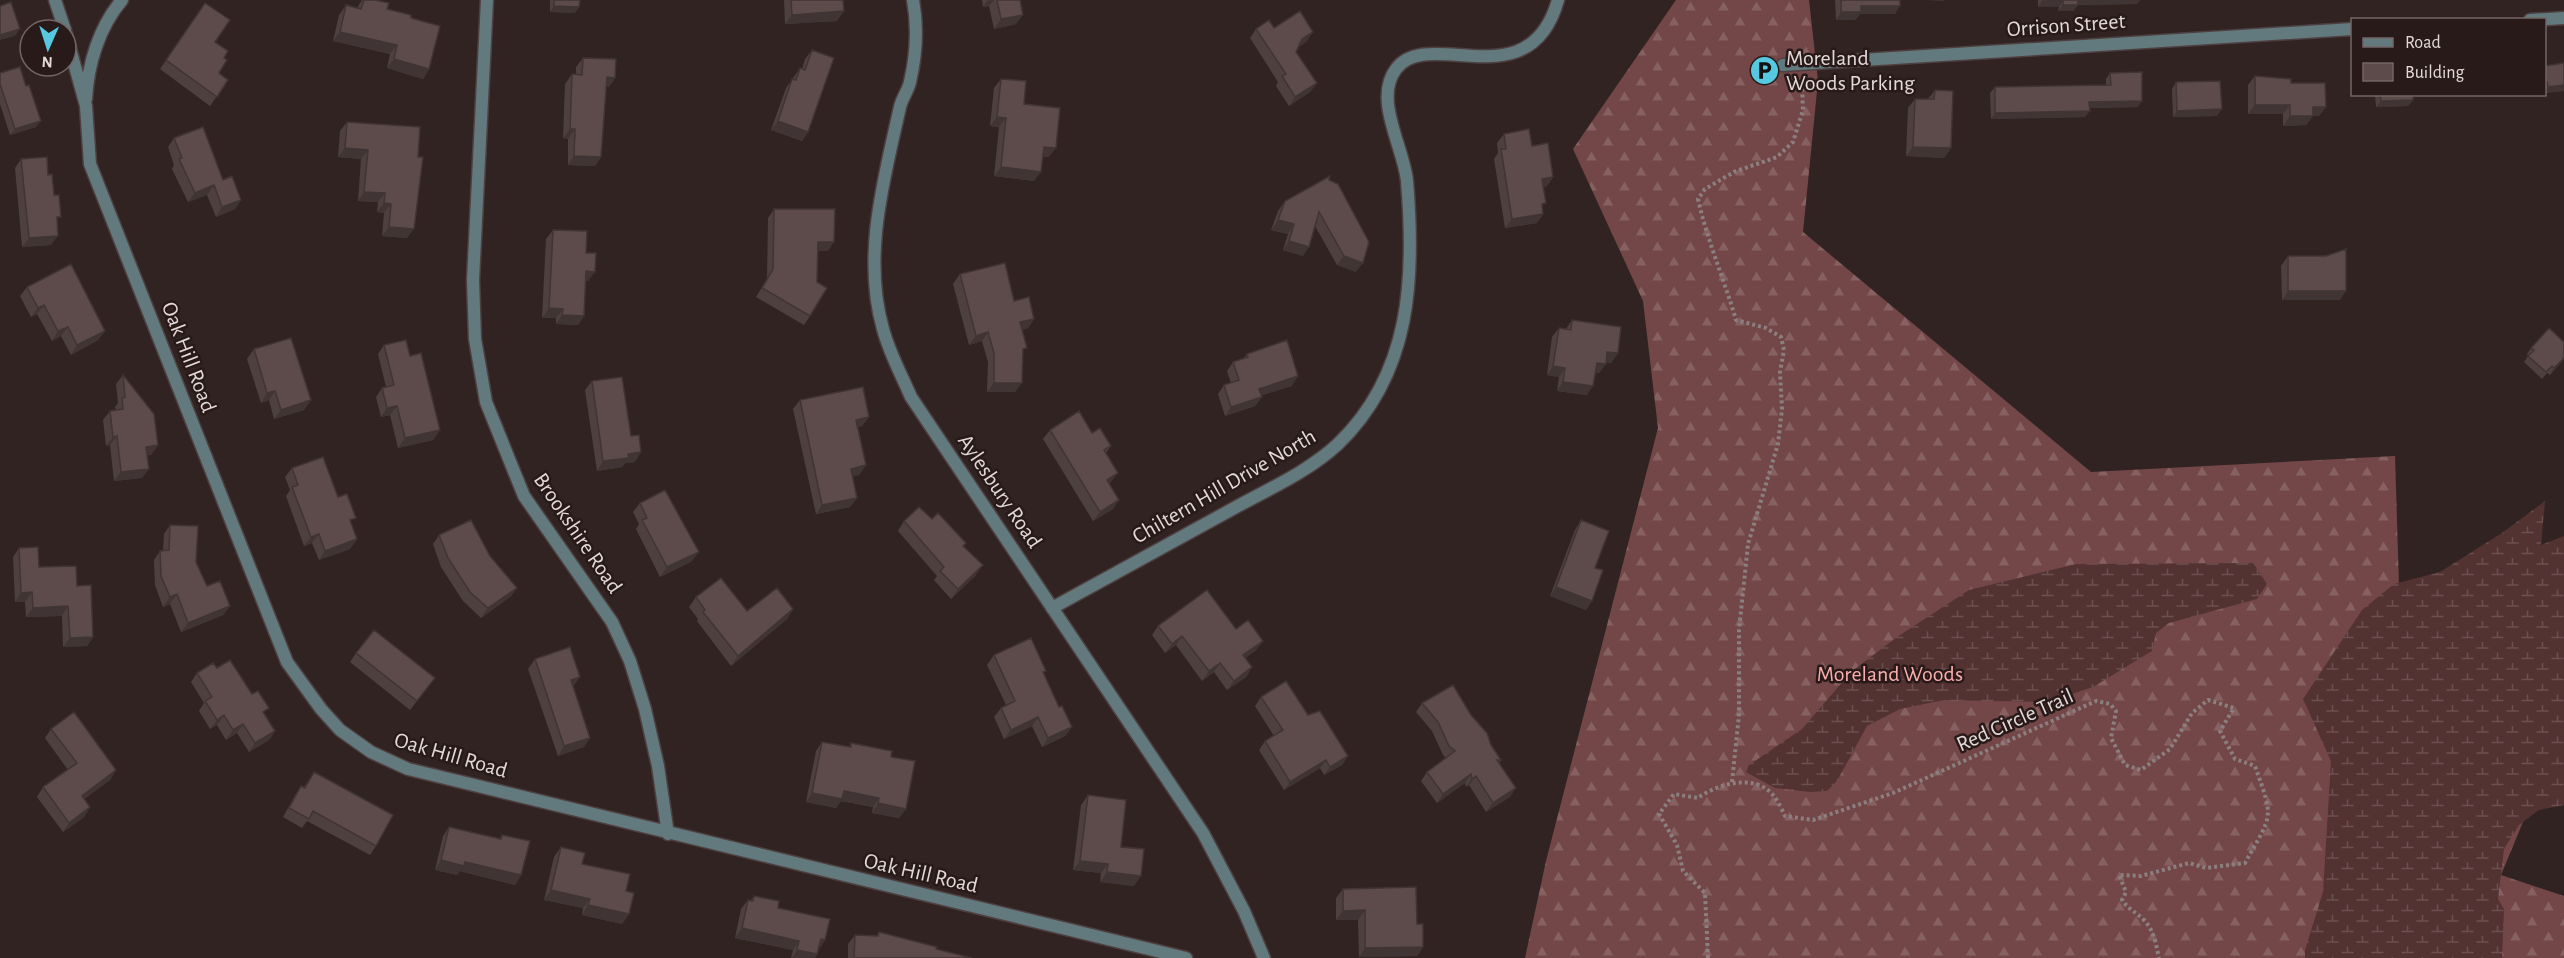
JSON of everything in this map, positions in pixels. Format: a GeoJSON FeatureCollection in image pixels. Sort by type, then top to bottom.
{"type":"FeatureCollection","features":[{"type":"Feature","properties":{"kind":"street","name":"Oak Hill Road"},"geometry":{"type":"LineString","coordinates":[[55,0],[61,18]]}},
{"type":"Feature","properties":{"kind":"street"},"geometry":{"type":"LineString","coordinates":[[86,106],[95,49],[114,9],[122,0]]}},
{"type":"Feature","properties":{"kind":"street","name":"Brookshire Road"},"geometry":{"type":"LineString","coordinates":[[487,0],[473,280],[475,339],[486,402],[524,496],[612,622],[630,661],[652,737],[668,834]]}},
{"type":"Feature","properties":{"kind":"street","name":"Aylesbury Road"},"geometry":{"type":"LineString","coordinates":[[914,0],[916,39],[910,85],[900,104],[875,237],[874,277],[883,329],[911,396],[1203,833],[1244,911],[1264,958]]}},
{"type":"Feature","properties":{"kind":"street","name":"Chiltern Hill Drive North"},"geometry":{"type":"LineString","coordinates":[[1053,608],[1319,459],[1353,427],[1367,409],[1390,369],[1404,327],[1409,302],[1412,249],[1406,166],[1389,108],[1388,88],[1395,70],[1404,60],[1423,54],[1488,58],[1511,54],[1530,44],[1545,28],[1558,0]]}},
{"type":"Feature","properties":{"kind":"street"},"geometry":{"type":"LineString","coordinates":[[2546,19],[2564,18]]}},
{"type":"Feature","properties":{"kind":"street","name":"Orrison Street"},"geometry":{"type":"LineString","coordinates":[[1784,65],[2351,29]]}},
{"type":"Feature","properties":{"kind":"street","name":"Oak Hill Road"},"geometry":{"type":"LineString","coordinates":[[78,76],[86,106],[90,164],[287,662],[321,709],[340,730],[388,762],[668,834],[1186,958]]}},
{"type":"Feature","properties":{"kind":"path"},"geometry":{"type":"LineString","coordinates":[[1708,958],[1705,893],[1683,871],[1677,845],[1659,814],[1674,795],[1698,798],[1711,788],[1732,782],[1739,715],[1738,630],[1748,544],[1778,444],[1782,409],[1780,372],[1784,350],[1781,337],[1766,328],[1736,320],[1706,233],[1698,198],[1706,189],[1734,172],[1777,157],[1793,142],[1803,110],[1802,85],[1784,65]]}},
{"type":"Feature","properties":{"kind":"path","name":"Red Circle Trail"},"geometry":{"type":"LineString","coordinates":[[1732,782],[1755,785],[1773,794],[1785,816],[1813,820],[1893,793],[2096,701],[2110,704],[2116,711],[2111,738],[2125,765],[2141,770],[2170,749],[2192,713],[2208,700],[2234,708],[2220,731],[2235,759],[2255,766],[2270,807],[2270,819],[2245,863],[2206,868],[2189,863],[2141,876],[2119,875],[2126,892],[2122,900],[2129,910],[2145,921],[2155,938],[2159,958]]}},
{"type":"Feature","properties":{"kind":"green space","name":"Moreland Woods"},"geometry":{"type":"Polygon","coordinates":[[[1676,0],[1809,0],[1818,81],[1803,232],[2091,472],[2395,456],[2405,782],[2535,793],[2501,875],[2564,896],[2564,958],[1525,958],[1546,861],[1658,428],[1643,301],[1573,149],[1676,0]]]}},
{"type":"Feature","properties":{"kind":"green space"},"geometry":{"type":"Polygon","coordinates":[[[2545,501],[2541,545],[2564,536],[2564,805],[2539,810],[2519,825],[2504,849],[2498,899],[2504,909],[2502,958],[2305,958],[2305,950],[2323,892],[2331,761],[2303,699],[2362,610],[2394,584],[2440,572],[2502,533],[2545,501]]]}},
{"type":"Feature","properties":{"kind":"green space"},"geometry":{"type":"Polygon","coordinates":[[[2253,563],[2267,584],[2257,599],[2169,623],[2156,633],[2152,651],[2093,687],[2048,702],[1944,700],[1900,709],[1867,726],[1837,781],[1827,791],[1810,792],[1775,788],[1746,772],[1749,765],[1802,729],[1851,672],[1897,637],[1969,590],[2076,564],[2253,563]]]}},
{"type":"Feature","properties":{"kind":"building"},"geometry":{"type":"Polygon","coordinates":[[[364,0],[389,3],[387,9],[440,26],[429,69],[394,59],[397,45],[340,32],[346,5],[361,9],[364,0]]]}},
{"type":"Feature","properties":{"kind":"building"},"geometry":{"type":"Polygon","coordinates":[[[554,0],[580,0],[579,7],[554,6],[554,0]]]}},
{"type":"Feature","properties":{"kind":"building"},"geometry":{"type":"Polygon","coordinates":[[[791,0],[843,0],[844,11],[792,15],[791,0]]]}},
{"type":"Feature","properties":{"kind":"building"},"geometry":{"type":"Polygon","coordinates":[[[997,0],[1020,0],[1023,15],[1001,19],[997,0]]]}},
{"type":"Feature","properties":{"kind":"building"},"geometry":{"type":"Polygon","coordinates":[[[1841,0],[1900,0],[1900,6],[1861,6],[1861,12],[1841,12],[1841,0]]]}},
{"type":"Feature","properties":{"kind":"building"},"geometry":{"type":"Polygon","coordinates":[[[2042,0],[2078,0],[2078,5],[2063,5],[2063,1],[2042,0]]]}},
{"type":"Feature","properties":{"kind":"building"},"geometry":{"type":"Polygon","coordinates":[[[11,2],[18,30],[0,35],[0,6],[11,2]]]}},
{"type":"Feature","properties":{"kind":"building"},"geometry":{"type":"Polygon","coordinates":[[[205,3],[230,20],[215,42],[228,51],[224,58],[227,60],[219,73],[228,80],[217,97],[166,60],[205,3]]]}},
{"type":"Feature","properties":{"kind":"building"},"geometry":{"type":"Polygon","coordinates":[[[1300,11],[1313,32],[1302,39],[1296,52],[1317,83],[1295,97],[1282,76],[1286,74],[1256,29],[1269,20],[1274,28],[1300,11]]]}},
{"type":"Feature","properties":{"kind":"building"},"geometry":{"type":"Polygon","coordinates":[[[812,50],[834,58],[808,132],[778,121],[792,79],[796,80],[800,68],[805,70],[812,50]]]}},
{"type":"Feature","properties":{"kind":"building"},"geometry":{"type":"Polygon","coordinates":[[[583,58],[616,59],[615,78],[607,77],[601,157],[574,156],[575,129],[570,129],[572,74],[582,75],[583,58]]]}},
{"type":"Feature","properties":{"kind":"building"},"geometry":{"type":"Polygon","coordinates":[[[2564,63],[2564,85],[2548,87],[2546,66],[2564,63]]]}},
{"type":"Feature","properties":{"kind":"building"},"geometry":{"type":"Polygon","coordinates":[[[18,68],[18,78],[23,78],[26,86],[29,85],[41,121],[15,129],[0,84],[0,73],[18,68]]]}},
{"type":"Feature","properties":{"kind":"building"},"geometry":{"type":"Polygon","coordinates":[[[2142,72],[2142,101],[2089,102],[2090,111],[1995,113],[1995,87],[2111,85],[2110,73],[2142,72]]]}},
{"type":"Feature","properties":{"kind":"building"},"geometry":{"type":"Polygon","coordinates":[[[2255,76],[2291,79],[2291,83],[2325,83],[2326,107],[2313,107],[2313,116],[2290,116],[2290,105],[2255,105],[2255,76]]]}},
{"type":"Feature","properties":{"kind":"building"},"geometry":{"type":"Polygon","coordinates":[[[1001,79],[1026,81],[1024,104],[1060,108],[1056,148],[1044,147],[1041,172],[1001,167],[1006,118],[997,117],[1001,79]]]}},
{"type":"Feature","properties":{"kind":"building"},"geometry":{"type":"Polygon","coordinates":[[[2220,81],[2222,109],[2177,111],[2176,82],[2220,81]]]}},
{"type":"Feature","properties":{"kind":"building"},"geometry":{"type":"Polygon","coordinates":[[[1935,90],[1953,91],[1951,148],[1913,147],[1915,99],[1934,99],[1935,90]]]}},
{"type":"Feature","properties":{"kind":"building"},"geometry":{"type":"Polygon","coordinates":[[[2380,96],[2413,96],[2413,100],[2381,101],[2380,96]]]}},
{"type":"Feature","properties":{"kind":"building"},"geometry":{"type":"Polygon","coordinates":[[[347,122],[420,127],[418,157],[423,157],[414,229],[389,227],[391,204],[384,203],[385,193],[364,192],[368,150],[345,148],[347,122]]]}},
{"type":"Feature","properties":{"kind":"building"},"geometry":{"type":"Polygon","coordinates":[[[203,127],[223,180],[232,176],[241,200],[222,207],[214,185],[195,193],[179,159],[182,158],[174,138],[203,127]]]}},
{"type":"Feature","properties":{"kind":"building"},"geometry":{"type":"Polygon","coordinates":[[[1529,129],[1532,146],[1548,143],[1553,177],[1542,179],[1546,203],[1542,204],[1543,214],[1512,219],[1501,149],[1506,149],[1504,134],[1529,129]]]}},
{"type":"Feature","properties":{"kind":"building"},"geometry":{"type":"Polygon","coordinates":[[[47,157],[48,175],[52,174],[54,195],[59,195],[61,217],[57,217],[58,236],[29,238],[21,159],[47,157]]]}},
{"type":"Feature","properties":{"kind":"building"},"geometry":{"type":"Polygon","coordinates":[[[1330,176],[1329,180],[1338,184],[1369,242],[1363,263],[1344,256],[1319,212],[1309,247],[1289,241],[1294,224],[1278,220],[1285,201],[1330,176]]]}},
{"type":"Feature","properties":{"kind":"building"},"geometry":{"type":"Polygon","coordinates":[[[774,209],[835,209],[834,242],[818,242],[817,282],[827,288],[810,316],[762,288],[773,269],[774,209]]]}},
{"type":"Feature","properties":{"kind":"building"},"geometry":{"type":"Polygon","coordinates":[[[553,230],[587,231],[586,253],[596,253],[595,272],[586,271],[584,316],[562,315],[563,309],[549,308],[553,230]]]}},
{"type":"Feature","properties":{"kind":"building"},"geometry":{"type":"Polygon","coordinates":[[[2346,249],[2346,291],[2288,291],[2288,256],[2326,256],[2346,249]]]}},
{"type":"Feature","properties":{"kind":"building"},"geometry":{"type":"Polygon","coordinates":[[[1005,263],[1014,301],[1029,297],[1034,319],[1020,322],[1027,348],[1023,349],[1022,383],[994,383],[994,353],[988,332],[976,336],[960,274],[1005,263]]]}},
{"type":"Feature","properties":{"kind":"building"},"geometry":{"type":"Polygon","coordinates":[[[71,264],[105,331],[77,345],[68,327],[58,331],[44,305],[38,308],[27,287],[71,264]]]}},
{"type":"Feature","properties":{"kind":"building"},"geometry":{"type":"Polygon","coordinates":[[[1572,320],[1621,327],[1618,353],[1607,352],[1606,364],[1597,363],[1593,386],[1563,382],[1565,368],[1553,366],[1559,328],[1571,330],[1572,320]]]}},
{"type":"Feature","properties":{"kind":"building"},"geometry":{"type":"Polygon","coordinates":[[[2549,328],[2564,342],[2564,358],[2546,372],[2528,356],[2534,350],[2531,348],[2549,328]]]}},
{"type":"Feature","properties":{"kind":"building"},"geometry":{"type":"Polygon","coordinates":[[[291,338],[311,400],[281,410],[275,391],[267,393],[254,349],[291,338]]]}},
{"type":"Feature","properties":{"kind":"building"},"geometry":{"type":"Polygon","coordinates":[[[406,340],[410,356],[421,353],[440,430],[405,438],[397,406],[387,408],[382,388],[394,385],[384,345],[406,340]]]}},
{"type":"Feature","properties":{"kind":"building"},"geometry":{"type":"Polygon","coordinates":[[[1287,340],[1298,376],[1259,389],[1262,397],[1231,407],[1224,385],[1239,380],[1233,362],[1248,357],[1247,354],[1287,340]]]}},
{"type":"Feature","properties":{"kind":"building"},"geometry":{"type":"Polygon","coordinates":[[[123,375],[154,414],[158,445],[146,447],[149,469],[121,472],[117,436],[113,437],[110,411],[123,409],[122,398],[125,397],[123,375]]]}},
{"type":"Feature","properties":{"kind":"building"},"geometry":{"type":"Polygon","coordinates":[[[622,377],[631,436],[639,435],[641,452],[628,454],[629,458],[603,461],[592,381],[622,377]]]}},
{"type":"Feature","properties":{"kind":"building"},"geometry":{"type":"Polygon","coordinates":[[[863,387],[869,417],[856,420],[866,465],[851,469],[857,498],[822,505],[800,400],[863,387]]]}},
{"type":"Feature","properties":{"kind":"building"},"geometry":{"type":"Polygon","coordinates":[[[1079,411],[1092,433],[1100,428],[1111,446],[1104,450],[1118,473],[1107,480],[1119,500],[1100,512],[1050,430],[1079,411]]]}},
{"type":"Feature","properties":{"kind":"building"},"geometry":{"type":"Polygon","coordinates":[[[323,457],[338,497],[347,494],[356,518],[350,520],[357,539],[325,551],[319,534],[311,537],[292,487],[298,485],[292,468],[323,457]]]}},
{"type":"Feature","properties":{"kind":"building"},"geometry":{"type":"Polygon","coordinates":[[[665,490],[699,552],[667,567],[642,520],[647,518],[640,503],[665,490]]]}},
{"type":"Feature","properties":{"kind":"building"},"geometry":{"type":"Polygon","coordinates":[[[919,507],[932,519],[938,513],[966,543],[963,546],[983,565],[958,589],[940,571],[944,567],[904,521],[919,507]]]}},
{"type":"Feature","properties":{"kind":"building"},"geometry":{"type":"Polygon","coordinates":[[[471,520],[490,556],[517,588],[488,608],[470,592],[448,558],[439,535],[471,520]]]}},
{"type":"Feature","properties":{"kind":"building"},"geometry":{"type":"Polygon","coordinates":[[[1581,520],[1609,531],[1595,568],[1603,570],[1592,601],[1556,587],[1581,520]]]}},
{"type":"Feature","properties":{"kind":"building"},"geometry":{"type":"Polygon","coordinates":[[[170,525],[198,526],[196,562],[207,586],[220,581],[230,606],[188,623],[177,594],[170,597],[161,576],[160,551],[169,550],[170,525]]]}},
{"type":"Feature","properties":{"kind":"building"},"geometry":{"type":"Polygon","coordinates":[[[38,547],[39,567],[76,566],[77,586],[91,585],[93,637],[70,638],[68,606],[33,608],[32,592],[21,593],[19,548],[38,547]]]}},
{"type":"Feature","properties":{"kind":"building"},"geometry":{"type":"Polygon","coordinates":[[[721,578],[747,611],[777,588],[793,609],[738,656],[703,612],[705,610],[696,597],[721,578]]]}},
{"type":"Feature","properties":{"kind":"building"},"geometry":{"type":"Polygon","coordinates":[[[1207,590],[1236,629],[1248,620],[1263,641],[1243,655],[1252,667],[1234,681],[1220,663],[1209,671],[1182,636],[1172,644],[1158,626],[1207,590]]]}},
{"type":"Feature","properties":{"kind":"building"},"geometry":{"type":"Polygon","coordinates":[[[374,630],[435,678],[417,701],[356,653],[374,630]]]}},
{"type":"Feature","properties":{"kind":"building"},"geometry":{"type":"Polygon","coordinates":[[[1031,638],[1059,707],[1062,706],[1072,727],[1048,738],[1038,717],[1011,730],[1001,708],[1015,701],[994,655],[1031,638]]]}},
{"type":"Feature","properties":{"kind":"building"},"geometry":{"type":"Polygon","coordinates":[[[570,647],[580,677],[571,680],[590,738],[564,746],[535,659],[570,647]]]}},
{"type":"Feature","properties":{"kind":"building"},"geometry":{"type":"Polygon","coordinates":[[[230,660],[252,694],[258,691],[269,708],[263,712],[275,731],[255,743],[243,724],[233,730],[224,715],[217,720],[205,701],[212,697],[197,673],[213,663],[217,668],[230,660]]]}},
{"type":"Feature","properties":{"kind":"building"},"geometry":{"type":"Polygon","coordinates":[[[1286,681],[1308,715],[1320,711],[1348,756],[1330,767],[1326,760],[1290,782],[1265,741],[1283,730],[1261,697],[1286,681]]]}},
{"type":"Feature","properties":{"kind":"building"},"geometry":{"type":"Polygon","coordinates":[[[1453,685],[1471,715],[1487,733],[1491,745],[1501,760],[1497,760],[1516,788],[1493,803],[1476,776],[1472,779],[1471,774],[1443,794],[1427,772],[1455,751],[1449,746],[1438,722],[1422,703],[1453,685]]]}},
{"type":"Feature","properties":{"kind":"building"},"geometry":{"type":"Polygon","coordinates":[[[74,712],[116,770],[82,796],[90,807],[69,823],[43,787],[77,763],[51,729],[74,712]]]}},
{"type":"Feature","properties":{"kind":"building"},"geometry":{"type":"Polygon","coordinates":[[[822,742],[851,747],[851,743],[892,751],[891,757],[915,761],[906,809],[878,803],[879,798],[844,791],[842,799],[812,793],[822,742]]]}},
{"type":"Feature","properties":{"kind":"building"},"geometry":{"type":"Polygon","coordinates":[[[314,772],[393,815],[376,846],[313,811],[309,819],[289,808],[301,786],[305,788],[314,772]]]}},
{"type":"Feature","properties":{"kind":"building"},"geometry":{"type":"Polygon","coordinates":[[[1088,795],[1126,800],[1121,847],[1144,849],[1141,876],[1107,872],[1108,864],[1080,861],[1088,795]]]}},
{"type":"Feature","properties":{"kind":"building"},"geometry":{"type":"Polygon","coordinates":[[[449,827],[501,839],[502,835],[530,841],[521,875],[465,862],[464,866],[441,860],[449,827]]]}},
{"type":"Feature","properties":{"kind":"building"},"geometry":{"type":"Polygon","coordinates":[[[561,847],[585,853],[582,864],[630,874],[626,891],[634,893],[629,914],[588,905],[590,899],[551,890],[561,847]]]}},
{"type":"Feature","properties":{"kind":"building"},"geometry":{"type":"Polygon","coordinates":[[[1416,887],[1417,924],[1423,924],[1423,947],[1365,948],[1365,910],[1343,911],[1343,889],[1416,887]]]}},
{"type":"Feature","properties":{"kind":"building"},"geometry":{"type":"Polygon","coordinates":[[[754,896],[779,901],[778,908],[830,919],[825,940],[821,939],[817,954],[797,950],[799,941],[742,928],[748,900],[753,901],[754,896]]]}},
{"type":"Feature","properties":{"kind":"building"},"geometry":{"type":"Polygon","coordinates":[[[879,932],[972,958],[854,958],[855,935],[878,936],[879,932]]]}},
{"type":"Feature","properties":{"kind":"place","name":"Moreland Woods Parking"},"geometry":{"type":"Point","coordinates":[1765,71]}}]}
